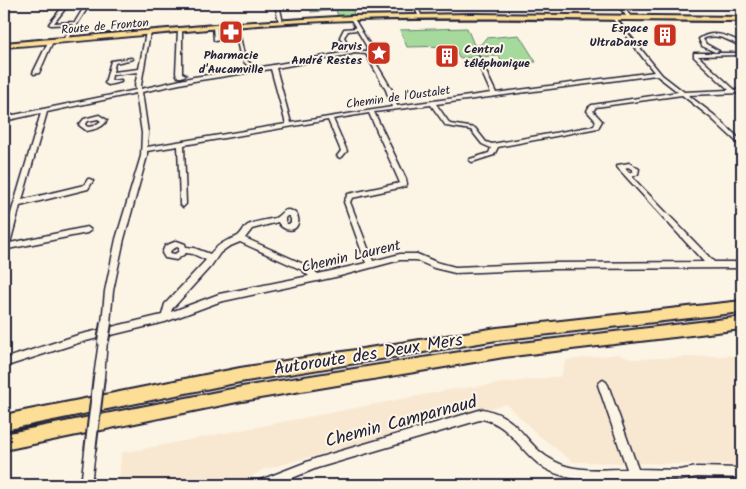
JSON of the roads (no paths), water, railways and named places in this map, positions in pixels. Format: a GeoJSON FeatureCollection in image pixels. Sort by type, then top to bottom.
{"type":"FeatureCollection","features":[{"type":"Feature","properties":{"kind":"highway","name":"Autoroute des Deux Mers"},"geometry":{"type":"LineString","coordinates":[[4,422],[240,375],[497,334],[742,306]]}},
{"type":"Feature","properties":{"kind":"highway","name":"Autoroute des Deux Mers"},"geometry":{"type":"LineString","coordinates":[[4,442],[242,394],[504,351],[742,323]]}},
{"type":"Feature","properties":{"kind":"main road","name":"Route de Fronton"},"geometry":{"type":"LineString","coordinates":[[4,45],[238,25],[352,18],[742,17]]}},
{"type":"Feature","properties":{"kind":"street"},"geometry":{"type":"LineString","coordinates":[[66,4],[51,24],[75,23]]}},
{"type":"Feature","properties":{"kind":"street"},"geometry":{"type":"LineString","coordinates":[[65,40],[88,4]]}},
{"type":"Feature","properties":{"kind":"street"},"geometry":{"type":"LineString","coordinates":[[277,4],[281,22]]}},
{"type":"Feature","properties":{"kind":"street"},"geometry":{"type":"LineString","coordinates":[[415,4],[421,17]]}},
{"type":"Feature","properties":{"kind":"street"},"geometry":{"type":"LineString","coordinates":[[619,4],[629,17]]}},
{"type":"Feature","properties":{"kind":"street"},"geometry":{"type":"LineString","coordinates":[[738,4],[742,8]]}},
{"type":"Feature","properties":{"kind":"street"},"geometry":{"type":"LineString","coordinates":[[613,17],[657,73],[712,116],[741,142]]}},
{"type":"Feature","properties":{"kind":"street"},"geometry":{"type":"LineString","coordinates":[[352,18],[369,47],[368,53],[389,90],[395,108]]}},
{"type":"Feature","properties":{"kind":"street"},"geometry":{"type":"LineString","coordinates":[[342,19],[346,30]]}},
{"type":"Feature","properties":{"kind":"street"},"geometry":{"type":"LineString","coordinates":[[238,25],[243,59],[255,70]]}},
{"type":"Feature","properties":{"kind":"street"},"geometry":{"type":"LineString","coordinates":[[215,27],[216,40]]}},
{"type":"Feature","properties":{"kind":"street"},"geometry":{"type":"LineString","coordinates":[[346,30],[358,29]]}},
{"type":"Feature","properties":{"kind":"street"},"geometry":{"type":"LineString","coordinates":[[180,30],[179,73],[180,76],[183,75]]}},
{"type":"Feature","properties":{"kind":"street"},"geometry":{"type":"LineString","coordinates":[[346,30],[342,36],[349,51],[352,53]]}},
{"type":"Feature","properties":{"kind":"street"},"geometry":{"type":"LineString","coordinates":[[86,485],[109,291],[120,239],[144,150],[145,134],[138,91],[148,33]]}},
{"type":"Feature","properties":{"kind":"street"},"geometry":{"type":"LineString","coordinates":[[722,53],[704,45],[701,39],[704,36],[727,38],[740,44],[742,50],[736,54],[696,54],[696,56],[733,91]]}},
{"type":"Feature","properties":{"kind":"street"},"geometry":{"type":"LineString","coordinates":[[36,73],[51,41]]}},
{"type":"Feature","properties":{"kind":"street"},"geometry":{"type":"LineString","coordinates":[[4,119],[94,103],[194,79],[352,53],[368,53]]}},
{"type":"Feature","properties":{"kind":"street"},"geometry":{"type":"LineString","coordinates":[[477,57],[494,94]]}},
{"type":"Feature","properties":{"kind":"street"},"geometry":{"type":"LineString","coordinates":[[119,81],[108,83],[113,62],[130,59]]}},
{"type":"Feature","properties":{"kind":"street"},"geometry":{"type":"LineString","coordinates":[[273,66],[289,124]]}},
{"type":"Feature","properties":{"kind":"street"},"geometry":{"type":"LineString","coordinates":[[110,74],[141,70]]}},
{"type":"Feature","properties":{"kind":"street","name":"Chemin de l'Oustalet"},"geometry":{"type":"LineString","coordinates":[[144,150],[371,111],[657,73]]}},
{"type":"Feature","properties":{"kind":"street"},"geometry":{"type":"LineString","coordinates":[[433,103],[448,125],[473,129],[484,143],[496,146],[596,127],[599,121],[590,112],[594,106],[682,94],[742,91]]}},
{"type":"Feature","properties":{"kind":"street"},"geometry":{"type":"LineString","coordinates":[[44,111],[4,246],[87,230]]}},
{"type":"Feature","properties":{"kind":"street"},"geometry":{"type":"LineString","coordinates":[[371,111],[404,184],[350,196],[347,202],[371,265]]}},
{"type":"Feature","properties":{"kind":"street"},"geometry":{"type":"LineString","coordinates":[[330,118],[344,151],[340,156]]}},
{"type":"Feature","properties":{"kind":"street"},"geometry":{"type":"LineString","coordinates":[[181,144],[183,204]]}},
{"type":"Feature","properties":{"kind":"street"},"geometry":{"type":"LineString","coordinates":[[472,160],[492,154],[496,146]]}},
{"type":"Feature","properties":{"kind":"street"},"geometry":{"type":"LineString","coordinates":[[628,176],[712,265]]}},
{"type":"Feature","properties":{"kind":"street"},"geometry":{"type":"LineString","coordinates":[[17,204],[86,187],[90,181]]}},
{"type":"Feature","properties":{"kind":"street"},"geometry":{"type":"LineString","coordinates":[[164,318],[168,307],[225,243],[240,239],[250,227],[280,219]]}},
{"type":"Feature","properties":{"kind":"street"},"geometry":{"type":"LineString","coordinates":[[240,239],[304,268],[317,278]]}},
{"type":"Feature","properties":{"kind":"street"},"geometry":{"type":"LineString","coordinates":[[184,250],[194,251],[210,258]]}},
{"type":"Feature","properties":{"kind":"street","name":"Chemin Laurent"},"geometry":{"type":"LineString","coordinates":[[4,362],[68,342],[164,318],[219,298],[317,278],[410,256],[417,257],[442,268],[454,270],[553,266],[742,265]]}},
{"type":"Feature","properties":{"kind":"street"},"geometry":{"type":"LineString","coordinates":[[603,385],[634,474]]}},
{"type":"Feature","properties":{"kind":"street","name":"Chemin Camparnaud"},"geometry":{"type":"LineString","coordinates":[[262,485],[317,463],[483,414],[491,415],[507,423],[538,457],[561,471],[576,474],[742,472]]}},
{"type":"Feature","properties":{"kind":"place","name":"Pharmacie d'Aucamville"},"geometry":{"type":"Point","coordinates":[231,32]}},
{"type":"Feature","properties":{"kind":"place","name":"Espace UltraDanse"},"geometry":{"type":"Point","coordinates":[665,35]}},
{"type":"Feature","properties":{"kind":"place","name":"Parvis André Restes"},"geometry":{"type":"Point","coordinates":[379,53]}},
{"type":"Feature","properties":{"kind":"place","name":"Central téléphonique"},"geometry":{"type":"Point","coordinates":[447,56]}}]}
